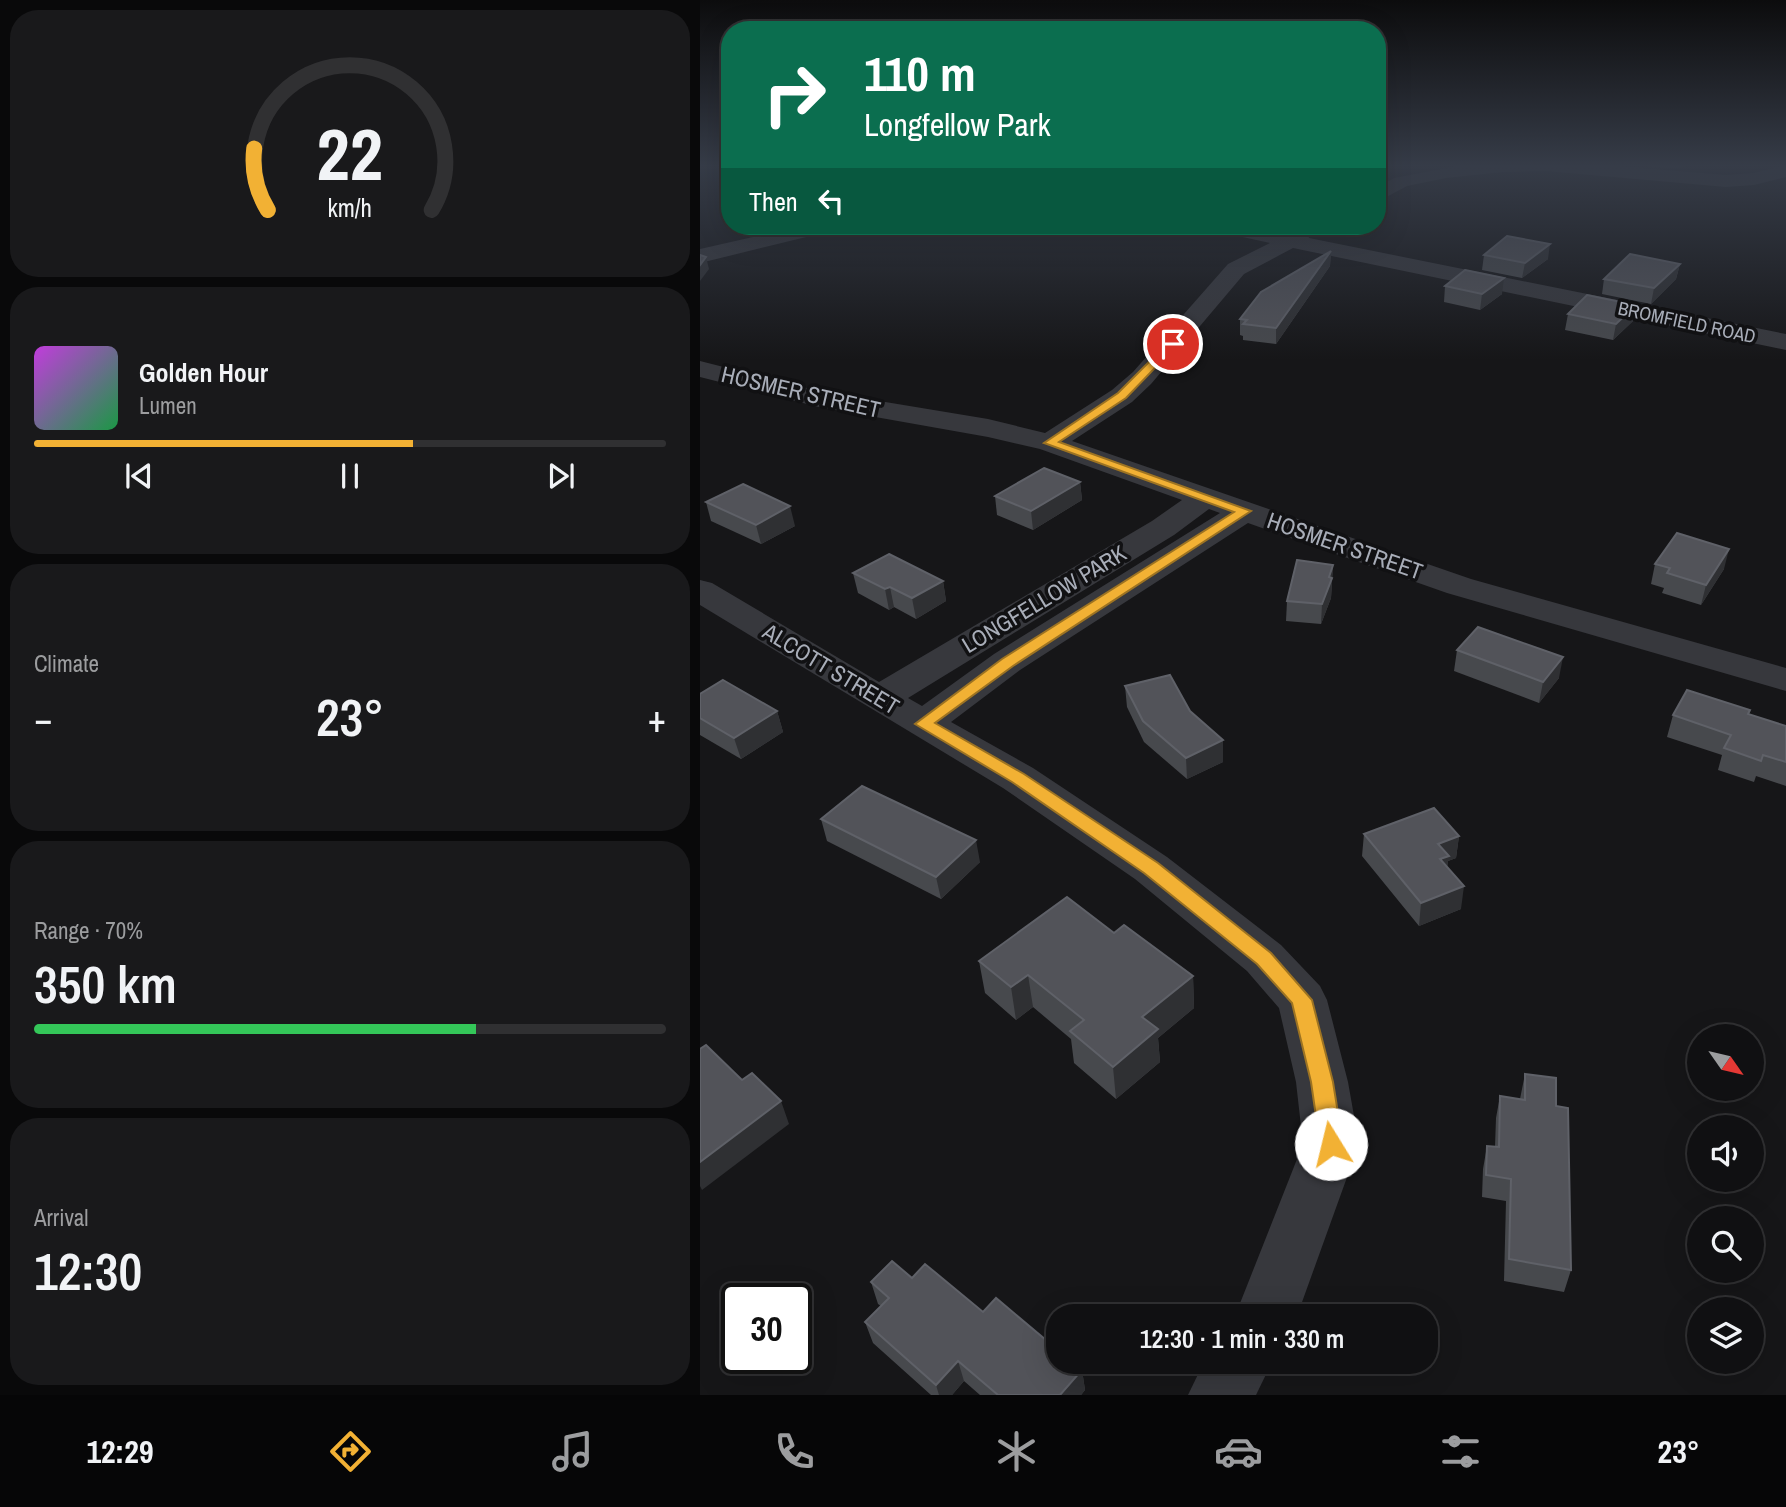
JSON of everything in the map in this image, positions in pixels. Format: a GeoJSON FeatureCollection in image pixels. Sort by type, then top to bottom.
{"type":"FeatureCollection","features":[{"type":"Feature","properties":{"kind":"street"},"geometry":{"type":"LineString","coordinates":[[700,256],[790,235]]}},
{"type":"Feature","properties":{"kind":"street","name":"BROMFIELD ROAD"},"geometry":{"type":"LineString","coordinates":[[1266,235],[1786,342]]}},
{"type":"Feature","properties":{"kind":"street"},"geometry":{"type":"LineString","coordinates":[[1050,443],[1122,396],[1142,378],[1236,269],[1302,235]]}},
{"type":"Feature","properties":{"kind":"street","name":"HOSMER STREET"},"geometry":{"type":"LineString","coordinates":[[700,369],[819,399],[988,428],[1050,443],[1459,586],[1786,680]]}},
{"type":"Feature","properties":{"kind":"street","name":"LONGFELLOW PARK"},"geometry":{"type":"LineString","coordinates":[[880,698],[1163,528],[1206,497]]}},
{"type":"Feature","properties":{"kind":"street","name":"LONGFELLOW PARK"},"geometry":{"type":"LineString","coordinates":[[923,724],[1007,662],[1245,511]]}},
{"type":"Feature","properties":{"kind":"street","name":"ALCOTT STREET"},"geometry":{"type":"LineString","coordinates":[[700,590],[1018,778],[1151,868],[1264,958],[1302,1000],[1322,1082],[1331,1144],[1271,1304]]}},
{"type":"Feature","properties":{"kind":"street"},"geometry":{"type":"LineString","coordinates":[[1220,1395],[1233,1374]]}},
{"type":"Feature","properties":{"kind":"building"},"geometry":{"type":"Polygon","coordinates":[[[1507,236],[1550,244],[1525,263],[1484,255],[1507,236]]]}},
{"type":"Feature","properties":{"kind":"building"},"geometry":{"type":"Polygon","coordinates":[[[1331,251],[1276,328],[1243,324],[1247,320],[1240,319],[1261,292],[1331,251]]]}},
{"type":"Feature","properties":{"kind":"building"},"geometry":{"type":"Polygon","coordinates":[[[1630,254],[1680,264],[1654,288],[1604,279],[1630,254]]]}},
{"type":"Feature","properties":{"kind":"building"},"geometry":{"type":"Polygon","coordinates":[[[1465,270],[1504,278],[1482,294],[1445,286],[1465,270]]]}},
{"type":"Feature","properties":{"kind":"building"},"geometry":{"type":"Polygon","coordinates":[[[1587,295],[1636,305],[1616,324],[1568,314],[1587,295]]]}},
{"type":"Feature","properties":{"kind":"building"},"geometry":{"type":"Polygon","coordinates":[[[1044,468],[1080,482],[1031,511],[995,496],[1044,468]]]}},
{"type":"Feature","properties":{"kind":"building"},"geometry":{"type":"Polygon","coordinates":[[[743,484],[790,506],[756,525],[706,502],[743,484]]]}},
{"type":"Feature","properties":{"kind":"building"},"geometry":{"type":"Polygon","coordinates":[[[1677,533],[1729,549],[1706,585],[1667,573],[1670,568],[1655,564],[1677,533]]]}},
{"type":"Feature","properties":{"kind":"building"},"geometry":{"type":"Polygon","coordinates":[[[889,554],[943,581],[912,598],[890,587],[885,589],[853,573],[889,554]]]}},
{"type":"Feature","properties":{"kind":"building"},"geometry":{"type":"Polygon","coordinates":[[[1297,560],[1333,565],[1329,577],[1332,578],[1322,604],[1287,601],[1297,560]]]}},
{"type":"Feature","properties":{"kind":"building"},"geometry":{"type":"Polygon","coordinates":[[[1478,627],[1563,657],[1543,682],[1457,650],[1478,627]]]}},
{"type":"Feature","properties":{"kind":"building"},"geometry":{"type":"Polygon","coordinates":[[[1170,675],[1190,711],[1223,740],[1186,758],[1143,721],[1125,686],[1170,675]]]}},
{"type":"Feature","properties":{"kind":"building"},"geometry":{"type":"Polygon","coordinates":[[[723,680],[777,711],[734,738],[700,718],[700,694],[723,680]]]}},
{"type":"Feature","properties":{"kind":"building"},"geometry":{"type":"Polygon","coordinates":[[[1687,690],[1750,710],[1748,714],[1786,726],[1786,762],[1763,755],[1761,761],[1724,748],[1731,735],[1673,715],[1687,690]]]}},
{"type":"Feature","properties":{"kind":"building"},"geometry":{"type":"Polygon","coordinates":[[[862,786],[976,840],[936,877],[821,819],[862,786]]]}},
{"type":"Feature","properties":{"kind":"building"},"geometry":{"type":"Polygon","coordinates":[[[1434,808],[1459,836],[1438,844],[1449,856],[1440,859],[1464,886],[1421,903],[1364,834],[1434,808]]]}},
{"type":"Feature","properties":{"kind":"building"},"geometry":{"type":"Polygon","coordinates":[[[1067,897],[1114,933],[1124,925],[1193,976],[1142,1017],[1158,1029],[1113,1067],[1070,1031],[1084,1020],[1028,975],[1011,987],[979,961],[1067,897]]]}},
{"type":"Feature","properties":{"kind":"building"},"geometry":{"type":"Polygon","coordinates":[[[706,1045],[742,1080],[752,1073],[781,1101],[700,1162],[700,1049],[706,1045]]]}},
{"type":"Feature","properties":{"kind":"building"},"geometry":{"type":"Polygon","coordinates":[[[1525,1074],[1556,1078],[1556,1106],[1568,1108],[1571,1270],[1509,1259],[1511,1179],[1486,1175],[1487,1146],[1499,1147],[1500,1096],[1525,1100],[1525,1074]]]}},
{"type":"Feature","properties":{"kind":"building"},"geometry":{"type":"Polygon","coordinates":[[[892,1261],[912,1278],[925,1264],[983,1312],[996,1298],[1046,1340],[1046,1374],[1078,1374],[1060,1395],[998,1395],[958,1361],[936,1385],[865,1322],[889,1298],[871,1282],[892,1261]]]}},
{"type":"Feature","properties":{"kind":"route"},"geometry":{"type":"LineString","coordinates":[[1173,344],[1122,396],[1050,443],[1245,511],[1007,662],[923,724],[1018,778],[1151,868],[1264,958],[1302,1000],[1322,1082],[1331,1144]]}}]}
